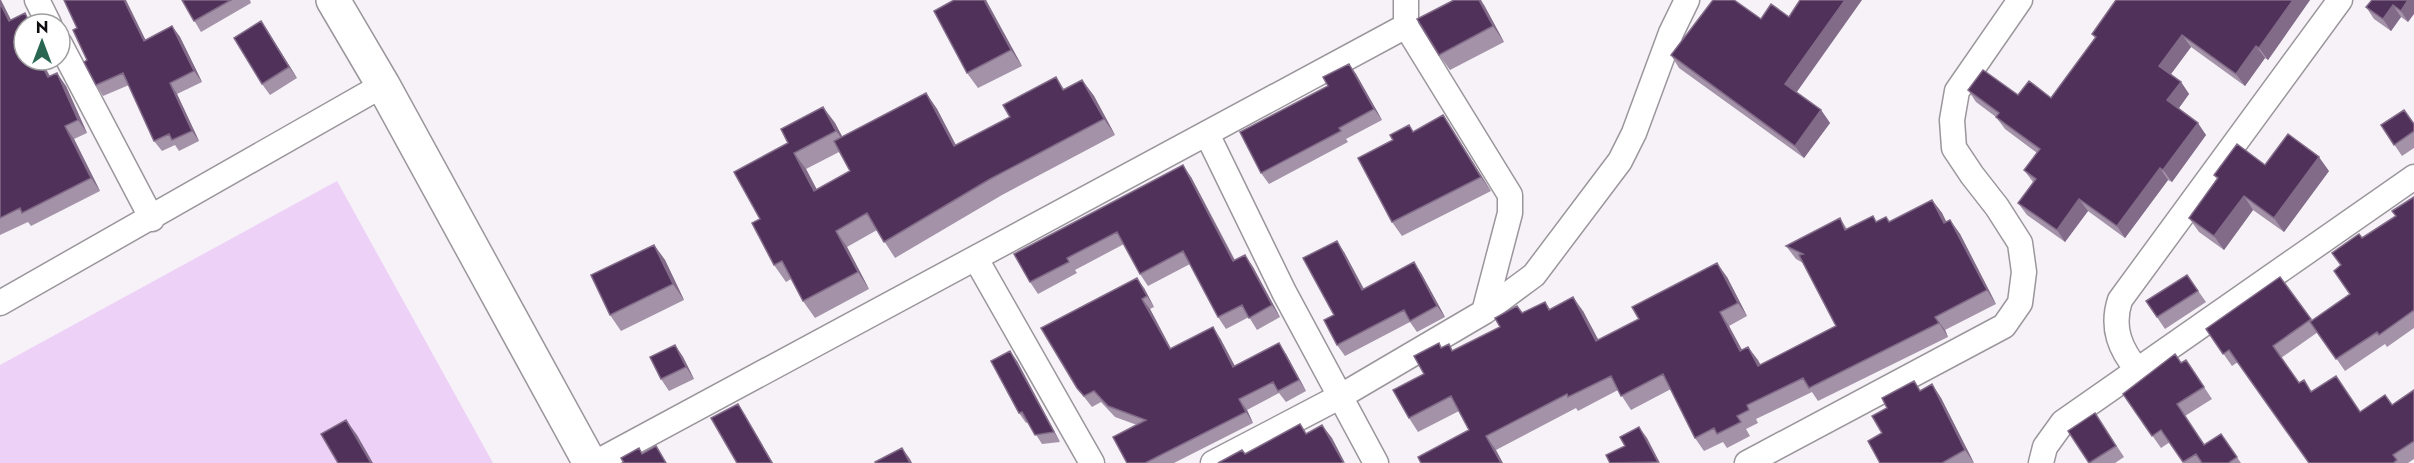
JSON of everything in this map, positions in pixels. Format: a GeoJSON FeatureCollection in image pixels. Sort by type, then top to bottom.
{"type":"FeatureCollection","features":[{"type":"Feature","properties":{"kind":"main road"},"geometry":{"type":"LineString","coordinates":[[333,0],[383,85],[590,463]]}},
{"type":"Feature","properties":{"kind":"street"},"geometry":{"type":"LineString","coordinates":[[1406,0],[1406,26],[1510,195],[1508,222],[1484,312]]}},
{"type":"Feature","properties":{"kind":"street"},"geometry":{"type":"LineString","coordinates":[[1214,463],[1341,396],[1484,312],[1534,275],[1620,161],[1634,132],[1671,33],[1687,0]]}},
{"type":"Feature","properties":{"kind":"street"},"geometry":{"type":"LineString","coordinates":[[1747,463],[2004,326],[2020,303],[2024,272],[2020,243],[1954,148],[1952,120],[1957,91],[2020,0]]}},
{"type":"Feature","properties":{"kind":"street"},"geometry":{"type":"LineString","coordinates":[[2138,371],[2123,352],[2117,334],[2115,314],[2120,300],[2340,0]]}},
{"type":"Feature","properties":{"kind":"street"},"geometry":{"type":"LineString","coordinates":[[595,463],[976,260],[1406,26]]}},
{"type":"Feature","properties":{"kind":"street"},"geometry":{"type":"LineString","coordinates":[[72,67],[152,219]]}},
{"type":"Feature","properties":{"kind":"street"},"geometry":{"type":"LineString","coordinates":[[0,303],[152,219],[383,85]]}},
{"type":"Feature","properties":{"kind":"street"},"geometry":{"type":"LineString","coordinates":[[1207,134],[1284,292],[1376,463]]}},
{"type":"Feature","properties":{"kind":"street"},"geometry":{"type":"LineString","coordinates":[[2041,463],[2045,447],[2063,422],[2414,177]]}},
{"type":"Feature","properties":{"kind":"street"},"geometry":{"type":"LineString","coordinates":[[976,260],[1092,463]]}},
{"type":"Feature","properties":{"kind":"shaded area"},"geometry":{"type":"Polygon","coordinates":[[[337,181],[493,463],[0,463],[0,365],[337,181]]]}},
{"type":"Feature","properties":{"kind":"building"},"geometry":{"type":"Polygon","coordinates":[[[64,0],[124,0],[144,41],[172,26],[194,71],[170,83],[192,131],[172,140],[169,134],[154,141],[123,73],[96,85],[84,62],[87,60],[73,30],[77,28],[72,12],[70,12],[64,0]]]}},
{"type":"Feature","properties":{"kind":"building"},"geometry":{"type":"Polygon","coordinates":[[[182,0],[231,0],[194,21],[182,0]]]}},
{"type":"Feature","properties":{"kind":"building"},"geometry":{"type":"Polygon","coordinates":[[[954,0],[984,0],[1011,50],[967,73],[934,11],[954,0]]]}},
{"type":"Feature","properties":{"kind":"building"},"geometry":{"type":"Polygon","coordinates":[[[1454,0],[1479,0],[1493,26],[1439,55],[1417,19],[1454,0]]]}},
{"type":"Feature","properties":{"kind":"building"},"geometry":{"type":"Polygon","coordinates":[[[1713,0],[1734,0],[1761,19],[1771,4],[1789,17],[1800,0],[1845,0],[1785,84],[1821,110],[1795,146],[1671,55],[1713,0]]]}},
{"type":"Feature","properties":{"kind":"building"},"geometry":{"type":"Polygon","coordinates":[[[2116,0],[2293,0],[2259,48],[2256,46],[2236,74],[2182,35],[2159,66],[2181,82],[2167,100],[2198,123],[2163,170],[2160,168],[2117,226],[2079,199],[2057,230],[2018,203],[2036,179],[2024,170],[2040,149],[1996,117],[1999,113],[1968,90],[1983,70],[2018,95],[2029,81],[2051,98],[2096,37],[2092,34],[2116,0]]]}},
{"type":"Feature","properties":{"kind":"building"},"geometry":{"type":"Polygon","coordinates":[[[2372,0],[2408,0],[2401,11],[2393,5],[2383,19],[2366,7],[2372,0]]]}},
{"type":"Feature","properties":{"kind":"building"},"geometry":{"type":"Polygon","coordinates":[[[0,3],[9,21],[12,20],[12,72],[45,72],[48,77],[57,73],[78,120],[65,126],[91,178],[22,213],[20,208],[0,218],[0,3]]]}},
{"type":"Feature","properties":{"kind":"building"},"geometry":{"type":"Polygon","coordinates":[[[261,21],[289,67],[262,84],[234,38],[261,21]]]}},
{"type":"Feature","properties":{"kind":"building"},"geometry":{"type":"Polygon","coordinates":[[[1349,64],[1374,109],[1339,128],[1341,131],[1261,173],[1240,132],[1328,86],[1323,77],[1349,64]]]}},
{"type":"Feature","properties":{"kind":"building"},"geometry":{"type":"Polygon","coordinates":[[[1056,77],[1063,90],[1082,80],[1104,119],[990,179],[884,242],[867,213],[836,231],[858,272],[803,301],[782,261],[774,265],[752,223],[760,219],[734,172],[788,143],[781,129],[823,107],[836,131],[794,153],[814,191],[850,171],[834,141],[926,93],[954,146],[1010,117],[1003,105],[1056,77]]]}},
{"type":"Feature","properties":{"kind":"building"},"geometry":{"type":"Polygon","coordinates":[[[2404,110],[2414,124],[2414,131],[2394,145],[2381,125],[2404,110]]]}},
{"type":"Feature","properties":{"kind":"building"},"geometry":{"type":"Polygon","coordinates":[[[1443,115],[1481,177],[1392,222],[1358,158],[1393,140],[1390,135],[1409,125],[1413,132],[1443,115]]]}},
{"type":"Feature","properties":{"kind":"building"},"geometry":{"type":"Polygon","coordinates":[[[2288,134],[2319,157],[2274,218],[2244,196],[2214,236],[2189,218],[2218,178],[2214,175],[2237,144],[2265,165],[2288,134]]]}},
{"type":"Feature","properties":{"kind":"building"},"geometry":{"type":"Polygon","coordinates":[[[1183,165],[1233,261],[1245,255],[1272,305],[1249,318],[1242,305],[1218,317],[1183,251],[1140,274],[1117,232],[1067,258],[1069,262],[1030,282],[1014,254],[1183,165]]]}},
{"type":"Feature","properties":{"kind":"building"},"geometry":{"type":"Polygon","coordinates":[[[2414,197],[2414,310],[2379,335],[2377,332],[2336,359],[2310,322],[2350,294],[2334,271],[2341,265],[2332,253],[2359,234],[2362,238],[2396,216],[2392,211],[2414,197]]]}},
{"type":"Feature","properties":{"kind":"building"},"geometry":{"type":"Polygon","coordinates":[[[1932,200],[1944,223],[1950,220],[1987,290],[1935,317],[1939,323],[1809,388],[1803,378],[1747,405],[1749,410],[1737,416],[1741,422],[1717,434],[1714,428],[1695,438],[1663,374],[1621,396],[1611,376],[1568,397],[1567,394],[1486,436],[1501,463],[1421,463],[1418,457],[1469,430],[1451,396],[1409,418],[1393,390],[1424,374],[1414,356],[1439,343],[1441,348],[1449,344],[1452,351],[1500,327],[1495,318],[1517,306],[1522,313],[1545,302],[1549,310],[1573,297],[1596,341],[1639,319],[1632,307],[1717,263],[1738,303],[1720,312],[1740,351],[1748,347],[1758,366],[1836,326],[1799,255],[1803,254],[1786,246],[1840,218],[1845,230],[1873,216],[1876,222],[1886,217],[1889,222],[1932,200]]]}},
{"type":"Feature","properties":{"kind":"building"},"geometry":{"type":"Polygon","coordinates":[[[1337,241],[1362,290],[1414,262],[1437,306],[1410,321],[1404,310],[1337,345],[1324,320],[1334,315],[1303,258],[1337,241]]]}},
{"type":"Feature","properties":{"kind":"building"},"geometry":{"type":"Polygon","coordinates":[[[654,245],[673,284],[610,315],[591,275],[654,245]]]}},
{"type":"Feature","properties":{"kind":"building"},"geometry":{"type":"Polygon","coordinates":[[[2187,275],[2198,291],[2157,317],[2146,301],[2187,275]]]}},
{"type":"Feature","properties":{"kind":"building"},"geometry":{"type":"Polygon","coordinates":[[[2280,277],[2311,319],[2273,346],[2299,383],[2304,380],[2311,392],[2336,376],[2360,412],[2385,395],[2392,405],[2414,390],[2414,441],[2393,455],[2397,460],[2393,463],[2309,463],[2229,350],[2223,354],[2206,329],[2280,277]]]}},
{"type":"Feature","properties":{"kind":"building"},"geometry":{"type":"Polygon","coordinates":[[[1137,278],[1147,296],[1142,299],[1170,349],[1213,327],[1233,367],[1279,343],[1299,380],[1278,391],[1273,382],[1239,399],[1246,412],[1145,463],[1127,463],[1113,437],[1146,420],[1108,406],[1094,391],[1084,396],[1041,328],[1137,278]]]}},
{"type":"Feature","properties":{"kind":"building"},"geometry":{"type":"Polygon","coordinates":[[[675,345],[686,367],[661,379],[650,357],[675,345]]]}},
{"type":"Feature","properties":{"kind":"building"},"geometry":{"type":"Polygon","coordinates":[[[1010,351],[1054,432],[1035,435],[1022,412],[1019,413],[991,361],[1010,351]]]}},
{"type":"Feature","properties":{"kind":"building"},"geometry":{"type":"Polygon","coordinates":[[[2175,354],[2181,363],[2186,360],[2204,387],[2177,404],[2204,445],[2221,434],[2237,457],[2228,463],[2202,463],[2196,454],[2183,462],[2161,430],[2152,436],[2123,394],[2175,354]]]}},
{"type":"Feature","properties":{"kind":"building"},"geometry":{"type":"Polygon","coordinates":[[[1914,381],[1920,391],[1932,384],[1965,450],[1942,463],[1880,463],[1868,441],[1882,433],[1872,416],[1887,408],[1882,398],[1914,381]]]}},
{"type":"Feature","properties":{"kind":"building"},"geometry":{"type":"Polygon","coordinates":[[[738,404],[772,463],[737,463],[711,418],[738,404]]]}},
{"type":"Feature","properties":{"kind":"building"},"geometry":{"type":"Polygon","coordinates":[[[2095,413],[2116,446],[2089,463],[2068,431],[2095,413]]]}},
{"type":"Feature","properties":{"kind":"building"},"geometry":{"type":"Polygon","coordinates":[[[346,420],[371,463],[338,463],[321,434],[346,420]]]}},
{"type":"Feature","properties":{"kind":"building"},"geometry":{"type":"Polygon","coordinates":[[[1300,424],[1306,434],[1322,425],[1343,462],[1218,463],[1242,450],[1245,454],[1300,424]]]}},
{"type":"Feature","properties":{"kind":"building"},"geometry":{"type":"Polygon","coordinates":[[[1639,427],[1658,462],[1610,463],[1606,455],[1625,446],[1620,437],[1639,427]]]}},
{"type":"Feature","properties":{"kind":"building"},"geometry":{"type":"Polygon","coordinates":[[[656,446],[666,463],[624,463],[621,458],[639,448],[642,454],[656,446]]]}},
{"type":"Feature","properties":{"kind":"building"},"geometry":{"type":"Polygon","coordinates":[[[902,448],[910,463],[875,462],[902,448]]]}}]}
